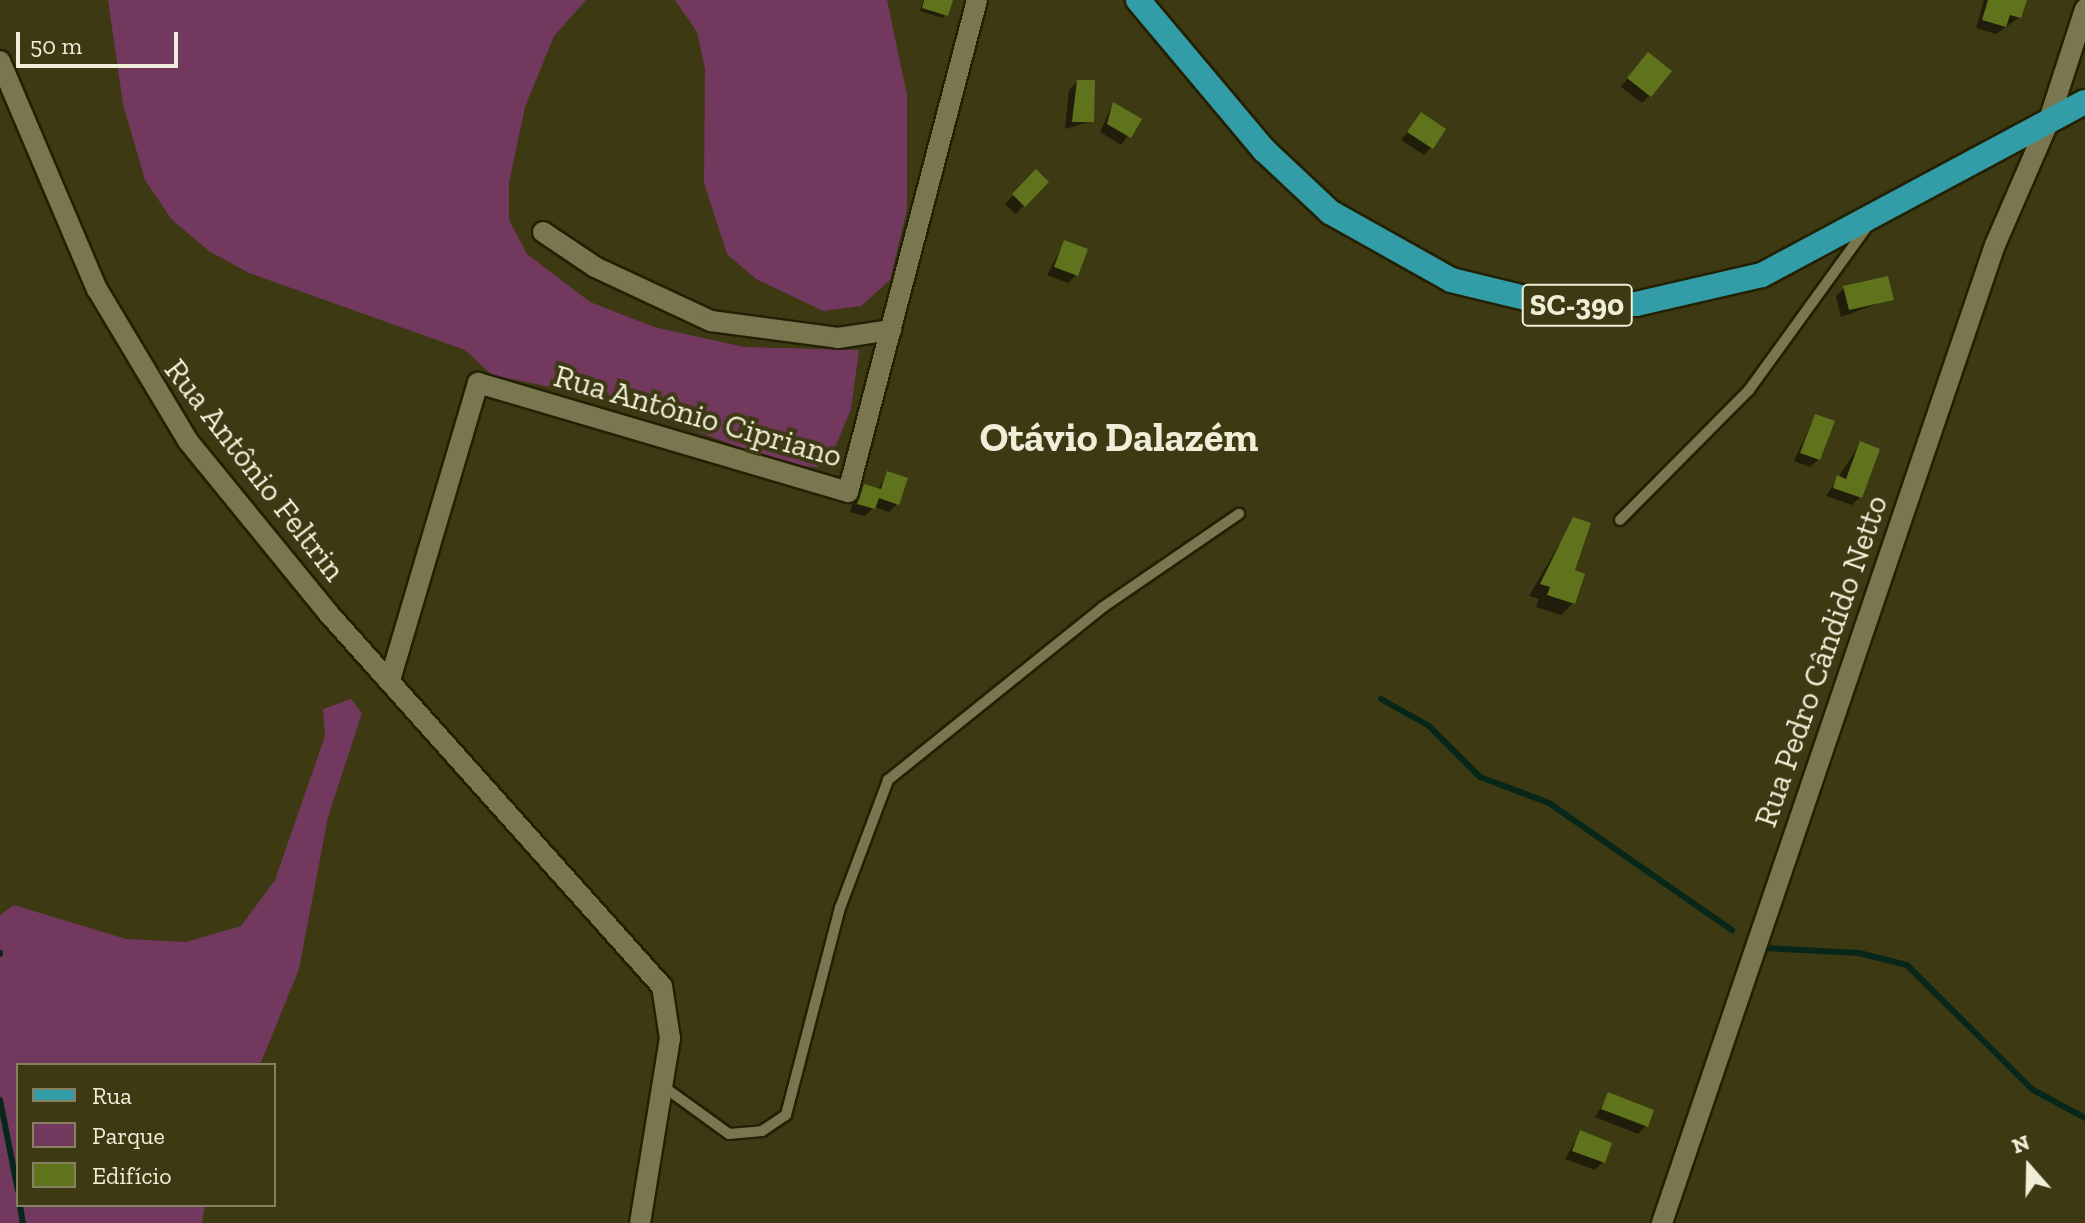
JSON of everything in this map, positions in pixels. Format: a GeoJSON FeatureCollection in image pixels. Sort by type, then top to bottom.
{"type":"FeatureCollection","features":[{"type":"Feature","properties":{"kind":"main road","name":"SC-390"},"geometry":{"type":"LineString","coordinates":[[1138,0],[1264,150],[1330,212],[1405,261],[1493,293],[1589,306],[1679,298],[1762,275],[1870,222],[2085,102]]}},
{"type":"Feature","properties":{"kind":"street","name":"Rua Antônio Cipriano"},"geometry":{"type":"LineString","coordinates":[[390,680],[478,383],[848,492],[977,0]]}},
{"type":"Feature","properties":{"kind":"street","name":"Rua Pedro Cândido Netto"},"geometry":{"type":"LineString","coordinates":[[1662,1223],[1995,245],[2048,123],[2085,9]]}},
{"type":"Feature","properties":{"kind":"street","name":"Rua Antônio Feltrin"},"geometry":{"type":"LineString","coordinates":[[0,61],[97,289],[154,393],[390,680],[649,966],[668,1010],[664,1087],[640,1223]]}},
{"type":"Feature","properties":{"kind":"street"},"geometry":{"type":"LineString","coordinates":[[543,232],[595,267],[711,321],[838,338],[891,330]]}},
{"type":"Feature","properties":{"kind":"lane"},"geometry":{"type":"LineString","coordinates":[[1620,520],[1749,390],[1870,222]]}},
{"type":"Feature","properties":{"kind":"lane"},"geometry":{"type":"LineString","coordinates":[[664,1087],[729,1134],[762,1131],[786,1115],[840,908],[888,780],[1103,607],[1239,514]]}},
{"type":"Feature","properties":{"kind":"green space"},"geometry":{"type":"Polygon","coordinates":[[[108,0],[586,0],[554,36],[525,107],[509,183],[509,220],[527,254],[590,302],[654,327],[744,347],[859,350],[851,409],[836,445],[818,467],[786,465],[617,401],[492,375],[465,350],[249,273],[209,251],[172,220],[145,180],[123,104],[108,0]]]}},
{"type":"Feature","properties":{"kind":"green space"},"geometry":{"type":"Polygon","coordinates":[[[675,0],[887,0],[907,95],[907,210],[890,280],[861,306],[823,311],[756,279],[727,254],[704,183],[705,69],[697,32],[675,0]]]}},
{"type":"Feature","properties":{"kind":"green space"},"geometry":{"type":"Polygon","coordinates":[[[351,699],[362,713],[328,817],[299,969],[261,1063],[16,1063],[16,1207],[205,1207],[202,1223],[0,1223],[0,915],[14,905],[126,939],[186,942],[241,926],[275,880],[325,736],[323,709],[351,699]]]}},
{"type":"Feature","properties":{"kind":"building"},"geometry":{"type":"Polygon","coordinates":[[[924,0],[953,0],[948,16],[922,8],[924,0]]]}},
{"type":"Feature","properties":{"kind":"building"},"geometry":{"type":"Polygon","coordinates":[[[1988,0],[2027,0],[2021,18],[2010,15],[2006,27],[1982,20],[1988,0]]]}},
{"type":"Feature","properties":{"kind":"building"},"geometry":{"type":"Polygon","coordinates":[[[1648,52],[1672,71],[1651,97],[1627,78],[1648,52]]]}},
{"type":"Feature","properties":{"kind":"building"},"geometry":{"type":"Polygon","coordinates":[[[1077,80],[1095,80],[1094,122],[1072,122],[1077,80]]]}},
{"type":"Feature","properties":{"kind":"building"},"geometry":{"type":"Polygon","coordinates":[[[1113,102],[1142,119],[1131,138],[1107,124],[1113,102]]]}},
{"type":"Feature","properties":{"kind":"building"},"geometry":{"type":"Polygon","coordinates":[[[1421,112],[1446,129],[1433,149],[1407,132],[1421,112]]]}},
{"type":"Feature","properties":{"kind":"building"},"geometry":{"type":"Polygon","coordinates":[[[1036,169],[1049,182],[1025,207],[1012,194],[1036,169]]]}},
{"type":"Feature","properties":{"kind":"building"},"geometry":{"type":"Polygon","coordinates":[[[1064,240],[1088,249],[1078,276],[1054,267],[1064,240]]]}},
{"type":"Feature","properties":{"kind":"building"},"geometry":{"type":"Polygon","coordinates":[[[1888,276],[1894,300],[1849,310],[1843,286],[1888,276]]]}},
{"type":"Feature","properties":{"kind":"building"},"geometry":{"type":"Polygon","coordinates":[[[1815,414],[1835,421],[1820,460],[1800,453],[1815,414]]]}},
{"type":"Feature","properties":{"kind":"building"},"geometry":{"type":"Polygon","coordinates":[[[1860,441],[1880,449],[1862,498],[1833,488],[1837,475],[1846,479],[1860,441]]]}},
{"type":"Feature","properties":{"kind":"building"},"geometry":{"type":"Polygon","coordinates":[[[887,471],[908,478],[899,505],[879,498],[875,509],[857,504],[864,484],[881,489],[887,471]]]}},
{"type":"Feature","properties":{"kind":"building"},"geometry":{"type":"Polygon","coordinates":[[[1573,517],[1591,523],[1575,570],[1585,574],[1575,604],[1547,595],[1550,587],[1540,584],[1573,517]]]}},
{"type":"Feature","properties":{"kind":"building"},"geometry":{"type":"Polygon","coordinates":[[[1608,1092],[1654,1110],[1648,1127],[1601,1109],[1608,1092]]]}},
{"type":"Feature","properties":{"kind":"building"},"geometry":{"type":"Polygon","coordinates":[[[1580,1130],[1612,1143],[1605,1163],[1572,1151],[1580,1130]]]}},
{"type":"Feature","properties":{"kind":"waterway"},"geometry":{"type":"LineString","coordinates":[[1381,699],[1429,726],[1480,777],[1549,803],[1732,930]]}},
{"type":"Feature","properties":{"kind":"waterway"},"geometry":{"type":"LineString","coordinates":[[1765,948],[1859,953],[1907,965],[2033,1090],[2085,1118]]}},
{"type":"Feature","properties":{"kind":"waterway"},"geometry":{"type":"LineString","coordinates":[[0,1100],[16,1181]]}},
{"type":"Feature","properties":{"kind":"waterway"},"geometry":{"type":"LineString","coordinates":[[20,1207],[23,1223]]}},
{"type":"Feature","properties":{"kind":"district","name":"Otávio Dalazém"},"geometry":{"type":"Point","coordinates":[1119,437]}}]}
